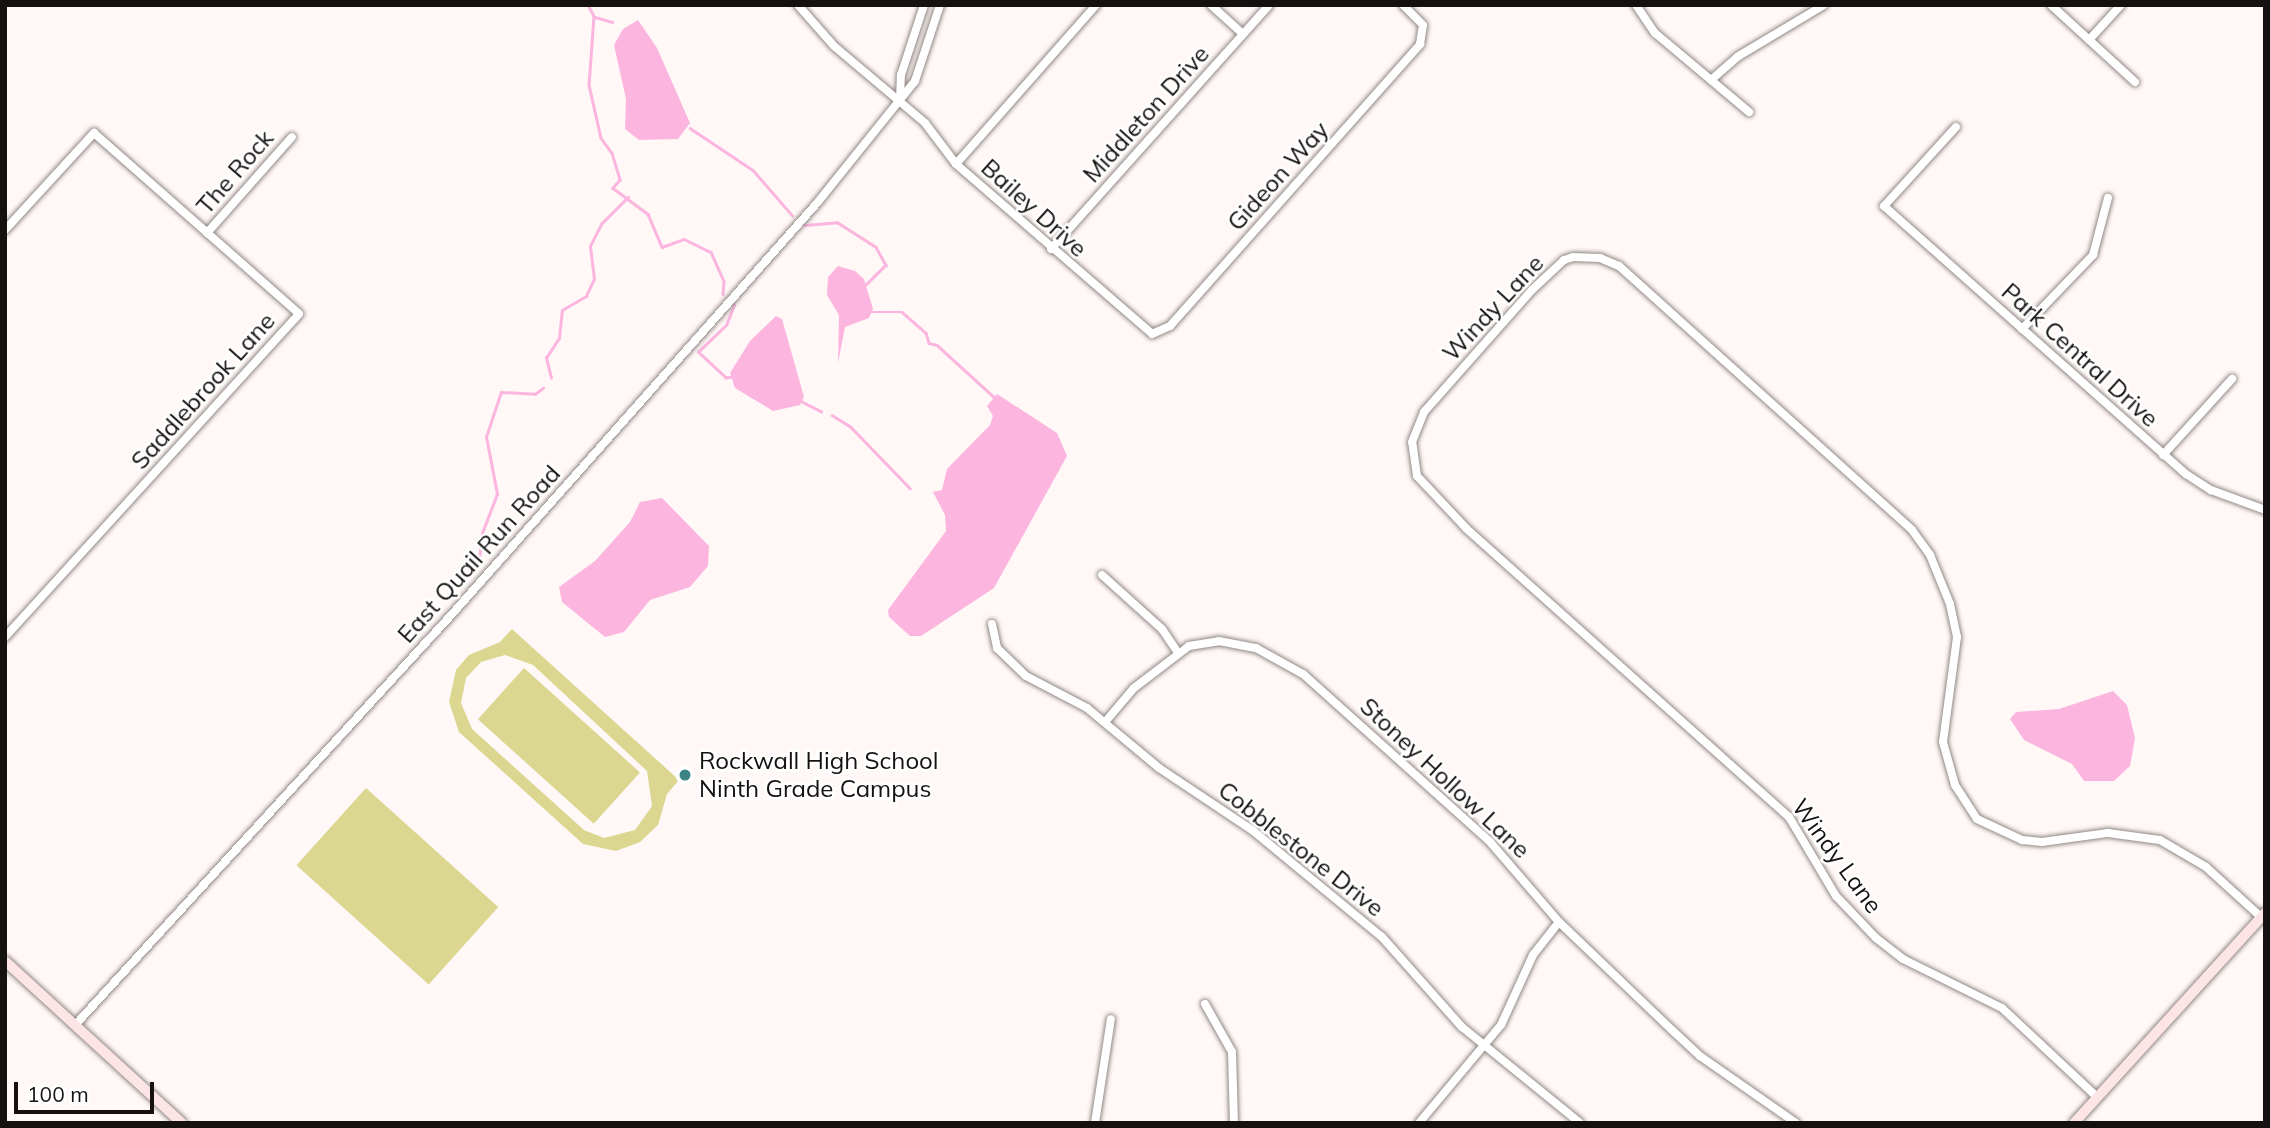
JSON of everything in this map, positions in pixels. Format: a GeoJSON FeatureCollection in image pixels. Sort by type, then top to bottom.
{"type":"FeatureCollection","features":[{"type":"Feature","properties":{"kind":"main road"},"geometry":{"type":"LineString","coordinates":[[2074,1123],[2263,915]]}},
{"type":"Feature","properties":{"kind":"main road"},"geometry":{"type":"LineString","coordinates":[[5,961],[182,1123]]}},
{"type":"Feature","properties":{"kind":"street","name":"Bailey Drive"},"geometry":{"type":"LineString","coordinates":[[798,5],[813,26],[925,122],[956,164],[1152,334]]}},
{"type":"Feature","properties":{"kind":"street"},"geometry":{"type":"LineString","coordinates":[[900,101],[901,75],[924,5]]}},
{"type":"Feature","properties":{"kind":"street","name":"East Quail Run Road"},"geometry":{"type":"LineString","coordinates":[[76,1024],[486,577],[818,202],[915,81],[927,54],[940,5]]}},
{"type":"Feature","properties":{"kind":"street"},"geometry":{"type":"LineString","coordinates":[[956,164],[1096,5]]}},
{"type":"Feature","properties":{"kind":"street"},"geometry":{"type":"LineString","coordinates":[[1211,5],[1243,34]]}},
{"type":"Feature","properties":{"kind":"street","name":"Middleton Drive"},"geometry":{"type":"LineString","coordinates":[[1051,249],[1269,5]]}},
{"type":"Feature","properties":{"kind":"street","name":"Gideon Way"},"geometry":{"type":"LineString","coordinates":[[1152,334],[1170,326],[1425,34],[1423,25],[1403,5]]}},
{"type":"Feature","properties":{"kind":"street"},"geometry":{"type":"LineString","coordinates":[[1636,5],[1655,33],[1749,112]]}},
{"type":"Feature","properties":{"kind":"street"},"geometry":{"type":"LineString","coordinates":[[1711,80],[1737,57],[1824,5]]}},
{"type":"Feature","properties":{"kind":"street"},"geometry":{"type":"LineString","coordinates":[[2051,5],[2135,82]]}},
{"type":"Feature","properties":{"kind":"street"},"geometry":{"type":"LineString","coordinates":[[2089,40],[2121,5]]}},
{"type":"Feature","properties":{"kind":"street","name":"Park Central Drive"},"geometry":{"type":"LineString","coordinates":[[1956,127],[1884,206],[2163,455],[2211,490],[2265,510]]}},
{"type":"Feature","properties":{"kind":"street","name":"Saddlebrook Lane"},"geometry":{"type":"LineString","coordinates":[[5,230],[94,133],[299,314],[5,637]]}},
{"type":"Feature","properties":{"kind":"street","name":"The Rock"},"geometry":{"type":"LineString","coordinates":[[207,233],[292,137]]}},
{"type":"Feature","properties":{"kind":"street"},"geometry":{"type":"LineString","coordinates":[[2022,329],[2093,255],[2108,198]]}},
{"type":"Feature","properties":{"kind":"street","name":"Windy Lane"},"geometry":{"type":"LineString","coordinates":[[2097,1097],[2002,1008],[1903,959],[1876,938],[1836,896],[1789,817],[1466,528],[1417,476],[1412,442],[1424,412],[1533,289],[1564,260],[1573,257],[1601,258],[1619,266],[1912,530],[1930,555],[1950,604],[1957,637],[1943,741],[1955,785],[1977,819],[2022,840],[2042,842],[2108,833],[2155,838],[2206,867],[2263,915]]}},
{"type":"Feature","properties":{"kind":"street"},"geometry":{"type":"LineString","coordinates":[[2163,455],[2232,379]]}},
{"type":"Feature","properties":{"kind":"street"},"geometry":{"type":"LineString","coordinates":[[1102,575],[1162,629],[1178,653]]}},
{"type":"Feature","properties":{"kind":"street","name":"Cobblestone Drive"},"geometry":{"type":"LineString","coordinates":[[992,624],[997,648],[1026,676],[1106,721],[1159,768],[1252,830],[1382,937],[1485,1047],[1580,1123]]}},
{"type":"Feature","properties":{"kind":"street","name":"Stoney Hollow Lane"},"geometry":{"type":"LineString","coordinates":[[1106,721],[1133,688],[1178,653],[1219,641],[1256,648],[1303,674],[1490,842],[1559,922],[1700,1056],[1796,1123]]}},
{"type":"Feature","properties":{"kind":"street"},"geometry":{"type":"LineString","coordinates":[[1419,1123],[1485,1047],[1514,1003],[1533,955],[1559,922]]}},
{"type":"Feature","properties":{"kind":"street"},"geometry":{"type":"LineString","coordinates":[[1205,1004],[1232,1052],[1234,1123]]}},
{"type":"Feature","properties":{"kind":"street"},"geometry":{"type":"LineString","coordinates":[[1095,1123],[1111,1018]]}},
{"type":"Feature","properties":{"kind":"shaded area"},"geometry":{"type":"Polygon","coordinates":[[[638,20],[657,48],[690,123],[678,139],[639,140],[625,129],[626,99],[614,45],[623,29],[638,20]]]}},
{"type":"Feature","properties":{"kind":"shaded area"},"geometry":{"type":"Polygon","coordinates":[[[838,266],[855,271],[864,279],[873,309],[869,318],[845,327],[838,363],[839,315],[827,295],[828,277],[838,266]]]}},
{"type":"Feature","properties":{"kind":"shaded area"},"geometry":{"type":"Polygon","coordinates":[[[776,316],[782,319],[804,397],[800,405],[773,411],[735,388],[730,373],[750,341],[776,316]]]}},
{"type":"Feature","properties":{"kind":"shaded area"},"geometry":{"type":"Polygon","coordinates":[[[997,394],[1057,433],[1067,456],[994,588],[921,636],[910,636],[889,617],[888,610],[946,531],[945,515],[933,492],[942,490],[947,469],[990,425],[993,416],[987,406],[997,394]]]}},
{"type":"Feature","properties":{"kind":"shaded area"},"geometry":{"type":"Polygon","coordinates":[[[662,498],[709,546],[708,566],[690,587],[650,600],[624,632],[605,637],[562,602],[559,587],[595,561],[630,522],[640,502],[662,498]]]}},
{"type":"Feature","properties":{"kind":"shaded area"},"geometry":{"type":"Polygon","coordinates":[[[512,629],[679,780],[667,794],[658,825],[640,842],[616,851],[583,844],[459,732],[449,702],[456,670],[469,655],[500,642],[512,629]],[[505,655],[481,662],[466,678],[461,703],[472,729],[584,830],[604,838],[635,830],[652,806],[647,771],[533,665],[505,655]]]}},
{"type":"Feature","properties":{"kind":"shaded area"},"geometry":{"type":"Polygon","coordinates":[[[524,668],[640,772],[594,824],[478,719],[524,668]]]}},
{"type":"Feature","properties":{"kind":"shaded area"},"geometry":{"type":"Polygon","coordinates":[[[2113,691],[2127,705],[2135,738],[2130,766],[2114,781],[2084,781],[2072,764],[2024,740],[2010,719],[2016,712],[2059,709],[2113,691]]]}},
{"type":"Feature","properties":{"kind":"shaded area"},"geometry":{"type":"Polygon","coordinates":[[[366,788],[498,907],[429,984],[296,865],[366,788]]]}},
{"type":"Feature","properties":{"kind":"waterway"},"geometry":{"type":"LineString","coordinates":[[588,5],[594,16],[589,85],[601,138],[612,153],[620,180],[613,188],[648,214],[662,247],[684,239],[711,252],[724,281],[723,294]]}},
{"type":"Feature","properties":{"kind":"waterway"},"geometry":{"type":"LineString","coordinates":[[595,17],[612,22]]}},
{"type":"Feature","properties":{"kind":"waterway"},"geometry":{"type":"LineString","coordinates":[[690,128],[753,170],[792,215]]}},
{"type":"Feature","properties":{"kind":"waterway"},"geometry":{"type":"LineString","coordinates":[[551,378],[546,358],[559,338],[562,310],[586,296],[594,279],[590,246],[601,224],[628,197]]}},
{"type":"Feature","properties":{"kind":"waterway"},"geometry":{"type":"LineString","coordinates":[[805,225],[837,222],[876,247],[886,265],[865,286]]}},
{"type":"Feature","properties":{"kind":"waterway"},"geometry":{"type":"LineString","coordinates":[[733,377],[726,378],[698,352],[726,325],[734,305]]}},
{"type":"Feature","properties":{"kind":"waterway"},"geometry":{"type":"LineString","coordinates":[[871,312],[902,312],[926,333],[929,343],[937,345],[994,397]]}},
{"type":"Feature","properties":{"kind":"waterway"},"geometry":{"type":"LineString","coordinates":[[479,559],[482,533],[497,494],[486,437],[501,392],[535,394],[543,388]]}},
{"type":"Feature","properties":{"kind":"waterway"},"geometry":{"type":"LineString","coordinates":[[799,400],[821,411]]}},
{"type":"Feature","properties":{"kind":"waterway"},"geometry":{"type":"LineString","coordinates":[[832,415],[851,427],[910,488]]}},
{"type":"Feature","properties":{"kind":"place","name":"Rockwall High School Ninth Grade Campus"},"geometry":{"type":"Point","coordinates":[685,775]}}]}
